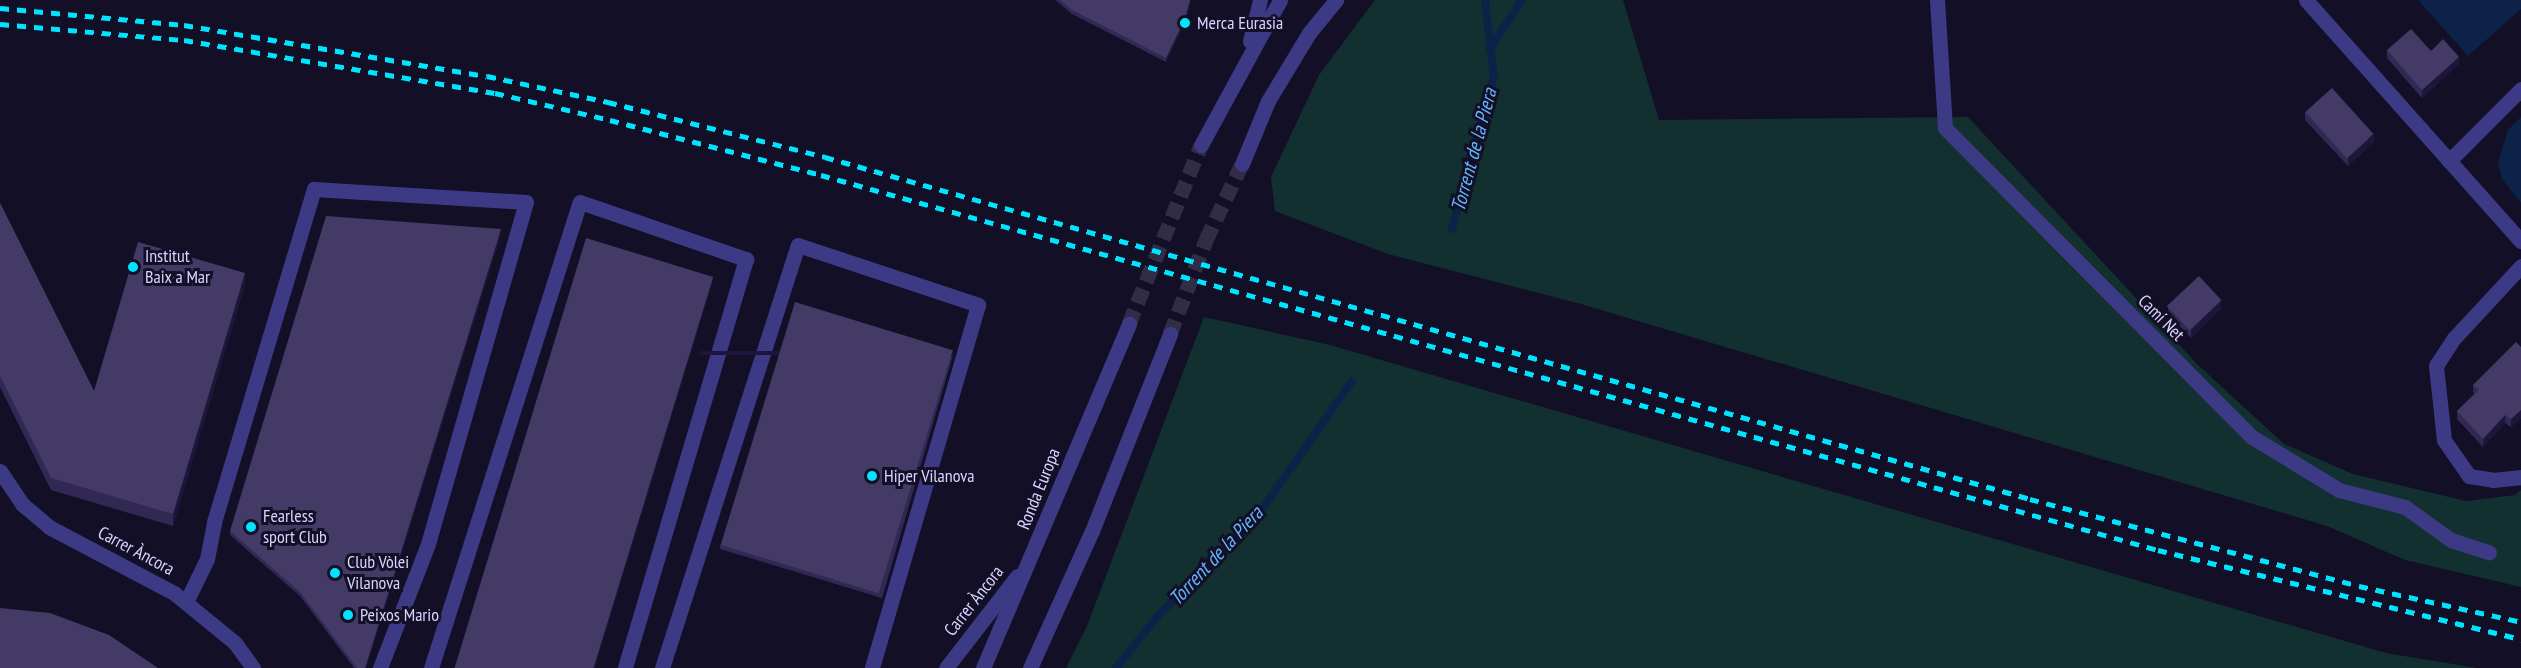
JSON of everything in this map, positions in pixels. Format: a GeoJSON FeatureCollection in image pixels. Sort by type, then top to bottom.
{"type":"FeatureCollection","features":[{"type":"Feature","properties":{"kind":"street"},"geometry":{"type":"LineString","coordinates":[[1246,56],[1260,0]]}},
{"type":"Feature","properties":{"kind":"street"},"geometry":{"type":"LineString","coordinates":[[1201,145],[1246,56],[1280,0]]}},
{"type":"Feature","properties":{"kind":"street"},"geometry":{"type":"LineString","coordinates":[[1242,164],[1268,101],[1309,33],[1336,0]]}},
{"type":"Feature","properties":{"kind":"street"},"geometry":{"type":"LineString","coordinates":[[2306,0],[2521,241]]}},
{"type":"Feature","properties":{"kind":"street","name":"Camí Net"},"geometry":{"type":"LineString","coordinates":[[1940,1],[1945,128],[2252,437],[2339,490],[2405,507],[2451,540],[2488,552]]}},
{"type":"Feature","properties":{"kind":"street"},"geometry":{"type":"LineString","coordinates":[[2449,161],[2521,89]]}},
{"type":"Feature","properties":{"kind":"street"},"geometry":{"type":"LineString","coordinates":[[186,602],[207,559],[214,522],[314,189],[526,202],[428,544],[380,668]]}},
{"type":"Feature","properties":{"kind":"street"},"geometry":{"type":"LineString","coordinates":[[431,668],[580,202],[746,259],[625,668]]}},
{"type":"Feature","properties":{"kind":"street"},"geometry":{"type":"LineString","coordinates":[[662,668],[798,245],[978,304],[872,668]]}},
{"type":"Feature","properties":{"kind":"street"},"geometry":{"type":"LineString","coordinates":[[2521,266],[2454,338],[2436,366],[2444,440],[2469,476],[2493,480],[2521,477]]}},
{"type":"Feature","properties":{"kind":"street","name":"Ronda Europa"},"geometry":{"type":"LineString","coordinates":[[983,668],[1032,558],[1128,324]]}},
{"type":"Feature","properties":{"kind":"street"},"geometry":{"type":"LineString","coordinates":[[1030,668],[1092,531],[1170,334]]}},
{"type":"Feature","properties":{"kind":"street","name":"Carrer Àncora"},"geometry":{"type":"LineString","coordinates":[[0,471],[22,504],[49,527],[186,602],[235,643],[253,668]]}},
{"type":"Feature","properties":{"kind":"street","name":"Carrer Àncora"},"geometry":{"type":"LineString","coordinates":[[946,668],[1032,558]]}},
{"type":"Feature","properties":{"kind":"green space"},"geometry":{"type":"Polygon","coordinates":[[[1375,0],[1623,0],[1659,120],[1968,117],[2199,366],[2284,444],[2353,474],[2466,501],[2515,495],[2521,490],[2521,587],[2405,560],[2327,526],[1581,304],[1388,254],[1275,211],[1271,177],[1319,75],[1375,0]]]}},
{"type":"Feature","properties":{"kind":"green space"},"geometry":{"type":"Polygon","coordinates":[[[1204,317],[1330,345],[2386,653],[2477,668],[1066,668],[1087,626],[1204,317]]]}},
{"type":"Feature","properties":{"kind":"water"},"geometry":{"type":"Polygon","coordinates":[[[2418,0],[2521,0],[2521,9],[2468,56],[2418,0]]]}},
{"type":"Feature","properties":{"kind":"water"},"geometry":{"type":"Polygon","coordinates":[[[2521,117],[2521,203],[2502,179],[2498,162],[2508,130],[2521,117]]]}},
{"type":"Feature","properties":{"kind":"building"},"geometry":{"type":"Polygon","coordinates":[[[1060,0],[1190,0],[1185,19],[1166,58],[1072,10],[1060,0]]]}},
{"type":"Feature","properties":{"kind":"building"},"geometry":{"type":"Polygon","coordinates":[[[2411,29],[2431,51],[2443,39],[2459,57],[2422,90],[2387,50],[2411,29]]]}},
{"type":"Feature","properties":{"kind":"building"},"geometry":{"type":"Polygon","coordinates":[[[2332,88],[2373,134],[2347,158],[2305,112],[2332,88]]]}},
{"type":"Feature","properties":{"kind":"building"},"geometry":{"type":"Polygon","coordinates":[[[0,203],[94,391],[138,242],[245,273],[173,514],[51,478],[0,376],[0,203]]]}},
{"type":"Feature","properties":{"kind":"building"},"geometry":{"type":"Polygon","coordinates":[[[326,216],[501,229],[365,668],[357,668],[300,592],[230,531],[326,216]]]}},
{"type":"Feature","properties":{"kind":"building"},"geometry":{"type":"Polygon","coordinates":[[[586,238],[713,277],[594,668],[455,668],[586,238]]]}},
{"type":"Feature","properties":{"kind":"building"},"geometry":{"type":"Polygon","coordinates":[[[2199,276],[2222,300],[2189,330],[2167,306],[2199,276]]]}},
{"type":"Feature","properties":{"kind":"building"},"geometry":{"type":"Polygon","coordinates":[[[795,302],[953,350],[879,593],[721,545],[795,302]]]}},
{"type":"Feature","properties":{"kind":"building"},"geometry":{"type":"Polygon","coordinates":[[[2516,342],[2521,347],[2521,410],[2511,419],[2505,415],[2483,439],[2457,411],[2479,390],[2473,385],[2516,342]]]}},
{"type":"Feature","properties":{"kind":"building"},"geometry":{"type":"Polygon","coordinates":[[[0,608],[50,613],[109,635],[158,668],[0,668],[0,608]]]}},
{"type":"Feature","properties":{"kind":"waterway","name":"Torrent de la Piera"},"geometry":{"type":"LineString","coordinates":[[1452,229],[1494,77],[1485,0]]}},
{"type":"Feature","properties":{"kind":"waterway"},"geometry":{"type":"LineString","coordinates":[[1490,49],[1522,0]]}},
{"type":"Feature","properties":{"kind":"waterway","name":"Torrent de la Piera"},"geometry":{"type":"LineString","coordinates":[[1116,668],[1158,616],[1256,518],[1352,381]]}},
{"type":"Feature","properties":{"kind":"tunnel"},"geometry":{"type":"LineString","coordinates":[[1129,324],[1201,145]]}},
{"type":"Feature","properties":{"kind":"tunnel"},"geometry":{"type":"LineString","coordinates":[[1170,334],[1206,240],[1242,164]]}},
{"type":"Feature","properties":{"kind":"railway"},"geometry":{"type":"LineString","coordinates":[[0,8],[184,25],[487,76],[608,102],[825,157],[2030,499],[2359,586],[2521,622]]}},
{"type":"Feature","properties":{"kind":"railway"},"geometry":{"type":"LineString","coordinates":[[0,24],[184,40],[495,93],[610,120],[821,175],[2158,550],[2521,639]]}},
{"type":"Feature","properties":{"kind":"place","name":"Merca Eurasia"},"geometry":{"type":"Point","coordinates":[1185,23]}},
{"type":"Feature","properties":{"kind":"place","name":"Institut Baix a Mar"},"geometry":{"type":"Point","coordinates":[133,267]}},
{"type":"Feature","properties":{"kind":"place","name":"Hiper Vilanova"},"geometry":{"type":"Point","coordinates":[872,476]}},
{"type":"Feature","properties":{"kind":"place","name":"Fearless sport Club"},"geometry":{"type":"Point","coordinates":[251,527]}},
{"type":"Feature","properties":{"kind":"place","name":"Club Vòlei Vilanova"},"geometry":{"type":"Point","coordinates":[335,573]}},
{"type":"Feature","properties":{"kind":"place","name":"Peixos Mario"},"geometry":{"type":"Point","coordinates":[348,615]}}]}
